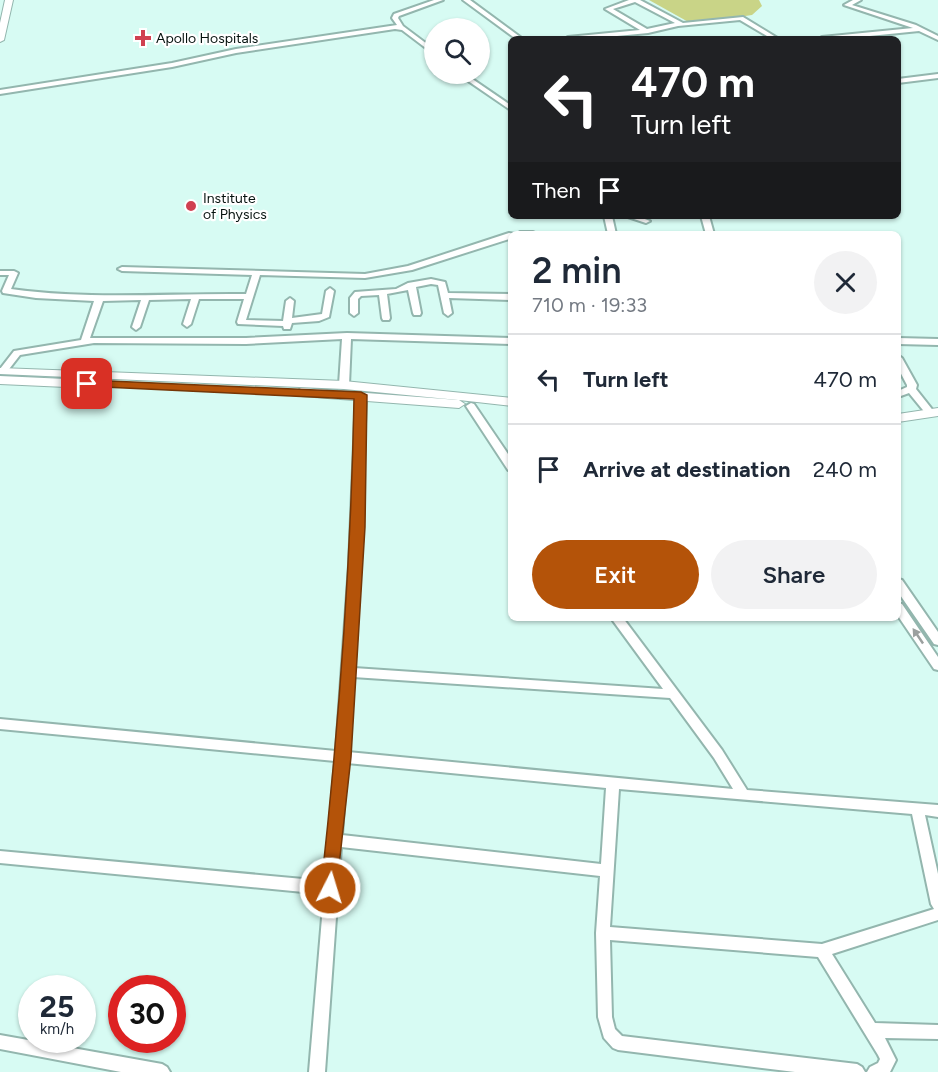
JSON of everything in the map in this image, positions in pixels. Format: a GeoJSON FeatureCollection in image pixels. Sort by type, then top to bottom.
{"type":"FeatureCollection","features":[{"type":"Feature","properties":{"kind":"main road"},"geometry":{"type":"LineString","coordinates":[[0,40],[9,0]]}},
{"type":"Feature","properties":{"kind":"main road"},"geometry":{"type":"LineString","coordinates":[[1,374],[344,385],[430,397],[471,406],[508,410]]}},
{"type":"Feature","properties":{"kind":"main road"},"geometry":{"type":"LineString","coordinates":[[1,374],[508,402]]}},
{"type":"Feature","properties":{"kind":"main road"},"geometry":{"type":"LineString","coordinates":[[901,418],[935,416]]}},
{"type":"Feature","properties":{"kind":"main road"},"geometry":{"type":"LineString","coordinates":[[901,426],[935,416]]}},
{"type":"Feature","properties":{"kind":"street"},"geometry":{"type":"LineString","coordinates":[[424,45],[401,27],[396,15],[440,0]]}},
{"type":"Feature","properties":{"kind":"street"},"geometry":{"type":"LineString","coordinates":[[466,0],[516,36]]}},
{"type":"Feature","properties":{"kind":"street"},"geometry":{"type":"LineString","coordinates":[[589,36],[674,24],[633,0]]}},
{"type":"Feature","properties":{"kind":"street"},"geometry":{"type":"LineString","coordinates":[[644,30],[608,9],[633,0],[677,20],[680,25]]}},
{"type":"Feature","properties":{"kind":"street"},"geometry":{"type":"LineString","coordinates":[[862,0],[847,5],[921,29],[938,37]]}},
{"type":"Feature","properties":{"kind":"street"},"geometry":{"type":"LineString","coordinates":[[862,0],[856,4],[915,24],[938,37]]}},
{"type":"Feature","properties":{"kind":"street"},"geometry":{"type":"LineString","coordinates":[[592,36],[741,18],[771,36]]}},
{"type":"Feature","properties":{"kind":"street"},"geometry":{"type":"LineString","coordinates":[[0,92],[172,65],[236,51],[401,27]]}},
{"type":"Feature","properties":{"kind":"street"},"geometry":{"type":"LineString","coordinates":[[852,36],[921,29]]}},
{"type":"Feature","properties":{"kind":"street"},"geometry":{"type":"LineString","coordinates":[[901,81],[938,76]]}},
{"type":"Feature","properties":{"kind":"street"},"geometry":{"type":"LineString","coordinates":[[476,84],[508,106]]}},
{"type":"Feature","properties":{"kind":"street"},"geometry":{"type":"LineString","coordinates":[[639,219],[646,221]]}},
{"type":"Feature","properties":{"kind":"street"},"geometry":{"type":"LineString","coordinates":[[122,269],[364,276],[409,268],[508,236]]}},
{"type":"Feature","properties":{"kind":"street"},"geometry":{"type":"LineString","coordinates":[[257,272],[241,322],[288,322],[319,318],[326,315],[330,291]]}},
{"type":"Feature","properties":{"kind":"street"},"geometry":{"type":"LineString","coordinates":[[0,273],[14,273],[6,291],[100,297],[248,297]]}},
{"type":"Feature","properties":{"kind":"street"},"geometry":{"type":"LineString","coordinates":[[354,313],[355,295],[437,282],[442,284],[448,313]]}},
{"type":"Feature","properties":{"kind":"street"},"geometry":{"type":"LineString","coordinates":[[411,285],[417,313]]}},
{"type":"Feature","properties":{"kind":"street"},"geometry":{"type":"LineString","coordinates":[[383,292],[386,318]]}},
{"type":"Feature","properties":{"kind":"street"},"geometry":{"type":"LineString","coordinates":[[444,295],[508,297]]}},
{"type":"Feature","properties":{"kind":"street"},"geometry":{"type":"LineString","coordinates":[[187,324],[196,296]]}},
{"type":"Feature","properties":{"kind":"street"},"geometry":{"type":"LineString","coordinates":[[85,341],[100,297]]}},
{"type":"Feature","properties":{"kind":"street"},"geometry":{"type":"LineString","coordinates":[[136,327],[146,297]]}},
{"type":"Feature","properties":{"kind":"street"},"geometry":{"type":"LineString","coordinates":[[285,339],[290,301]]}},
{"type":"Feature","properties":{"kind":"street"},"geometry":{"type":"LineString","coordinates":[[1,374],[16,353],[85,341],[285,339],[347,336],[508,341]]}},
{"type":"Feature","properties":{"kind":"street"},"geometry":{"type":"LineString","coordinates":[[344,385],[347,336]]}},
{"type":"Feature","properties":{"kind":"street"},"geometry":{"type":"LineString","coordinates":[[901,341],[938,342]]}},
{"type":"Feature","properties":{"kind":"street"},"geometry":{"type":"LineString","coordinates":[[901,365],[911,389],[935,416]]}},
{"type":"Feature","properties":{"kind":"street"},"geometry":{"type":"LineString","coordinates":[[901,392],[911,389]]}},
{"type":"Feature","properties":{"kind":"street"},"geometry":{"type":"LineString","coordinates":[[317,1072],[330,888],[343,757],[358,527],[361,395]]}},
{"type":"Feature","properties":{"kind":"street"},"geometry":{"type":"LineString","coordinates":[[471,406],[508,462]]}},
{"type":"Feature","properties":{"kind":"street"},"geometry":{"type":"LineString","coordinates":[[901,587],[938,641]]}},
{"type":"Feature","properties":{"kind":"street"},"geometry":{"type":"LineString","coordinates":[[901,611],[938,666]]}},
{"type":"Feature","properties":{"kind":"street"},"geometry":{"type":"LineString","coordinates":[[925,622],[938,620]]}},
{"type":"Feature","properties":{"kind":"street"},"geometry":{"type":"LineString","coordinates":[[619,621],[718,754],[742,794]]}},
{"type":"Feature","properties":{"kind":"street"},"geometry":{"type":"LineString","coordinates":[[348,672],[673,694]]}},
{"type":"Feature","properties":{"kind":"street"},"geometry":{"type":"LineString","coordinates":[[0,724],[938,811]]}},
{"type":"Feature","properties":{"kind":"street"},"geometry":{"type":"LineString","coordinates":[[613,782],[603,933],[605,1017],[609,1033],[618,1042],[856,1072]]}},
{"type":"Feature","properties":{"kind":"street"},"geometry":{"type":"LineString","coordinates":[[917,809],[938,903]]}},
{"type":"Feature","properties":{"kind":"street"},"geometry":{"type":"LineString","coordinates":[[334,840],[606,871]]}},
{"type":"Feature","properties":{"kind":"street"},"geometry":{"type":"LineString","coordinates":[[0,857],[330,888]]}},
{"type":"Feature","properties":{"kind":"street"},"geometry":{"type":"LineString","coordinates":[[603,933],[822,951],[938,914]]}},
{"type":"Feature","properties":{"kind":"street"},"geometry":{"type":"LineString","coordinates":[[822,951],[872,1030],[888,1060],[883,1069],[875,1072]]}},
{"type":"Feature","properties":{"kind":"street"},"geometry":{"type":"LineString","coordinates":[[872,1030],[938,1032]]}},
{"type":"Feature","properties":{"kind":"street"},"geometry":{"type":"LineString","coordinates":[[0,1042],[162,1072]]}},
{"type":"Feature","properties":{"kind":"green space"},"geometry":{"type":"Polygon","coordinates":[[[649,0],[759,0],[762,6],[752,15],[692,24],[649,0]]]}},
{"type":"Feature","properties":{"kind":"place","name":"Apollo Hospitals"},"geometry":{"type":"Point","coordinates":[143,38]}},
{"type":"Feature","properties":{"kind":"place","name":"Institute of Physics"},"geometry":{"type":"Point","coordinates":[191,206]}},
{"type":"Feature","properties":{"kind":"route"},"geometry":{"type":"LineString","coordinates":[[87,384],[361,395],[358,527],[343,757],[330,888]]}}]}
